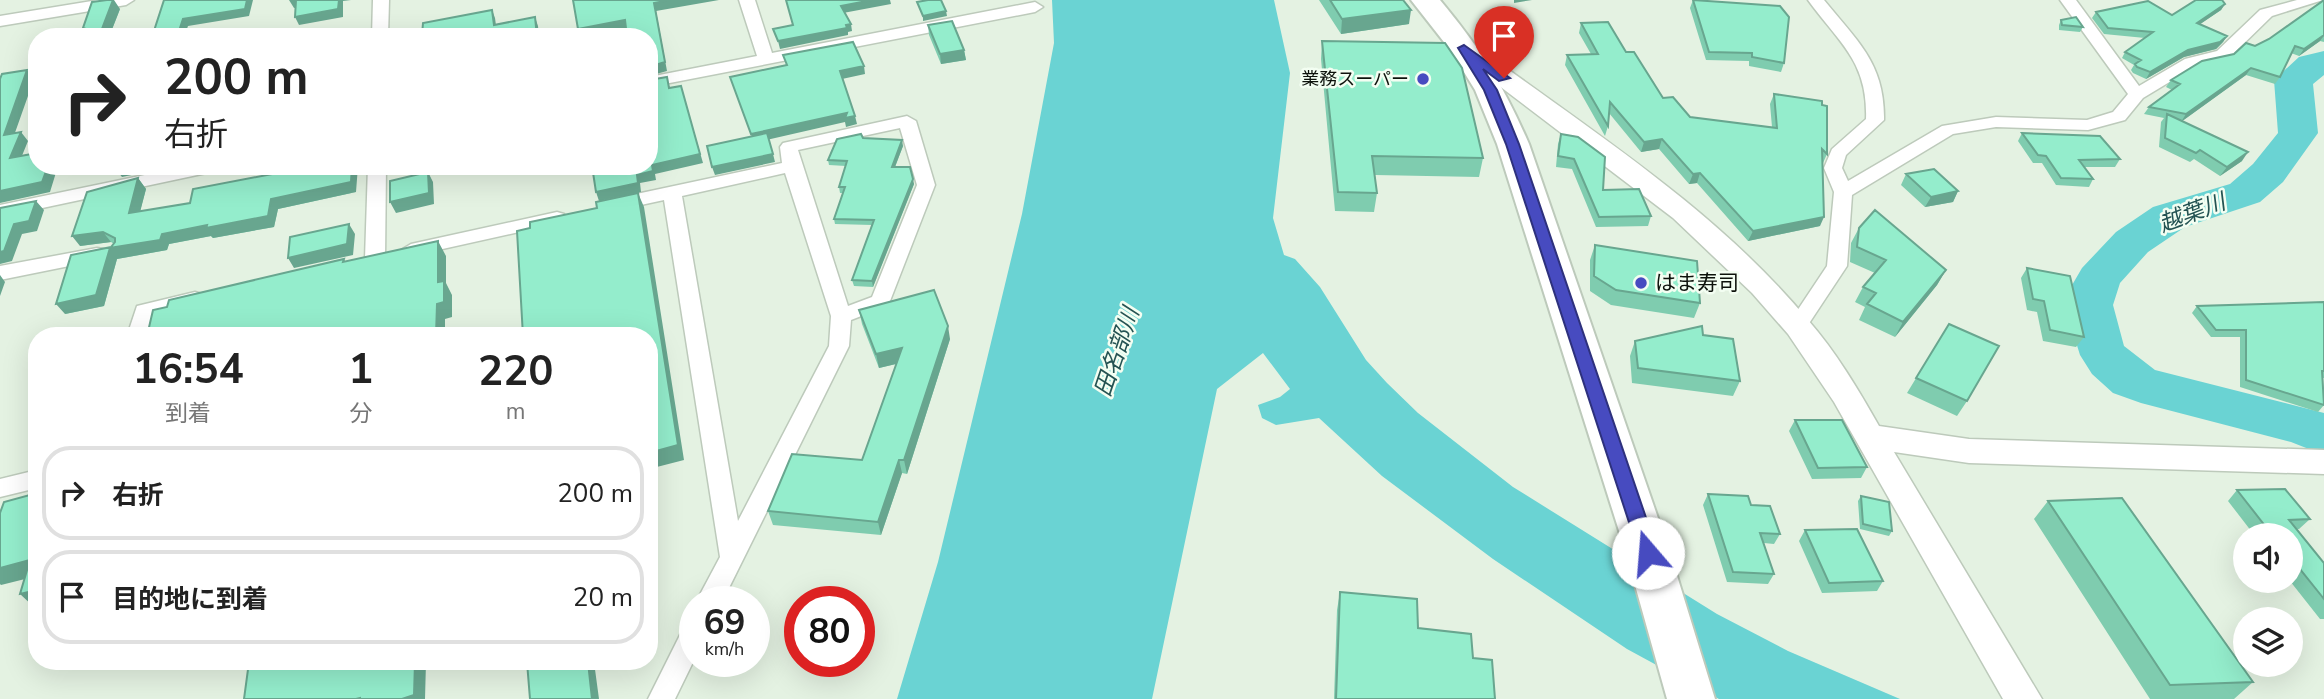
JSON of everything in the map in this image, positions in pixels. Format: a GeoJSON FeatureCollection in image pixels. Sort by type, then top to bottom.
{"type":"FeatureCollection","features":[{"type":"Feature","properties":{"kind":"highway"},"geometry":{"type":"LineString","coordinates":[[1425,0],[1464,48],[1490,90],[1513,144],[1648,553],[1692,699]]}},
{"type":"Feature","properties":{"kind":"street"},"geometry":{"type":"LineString","coordinates":[[0,8],[4,0]]}},
{"type":"Feature","properties":{"kind":"street"},"geometry":{"type":"LineString","coordinates":[[0,21],[126,0]]}},
{"type":"Feature","properties":{"kind":"street"},"geometry":{"type":"LineString","coordinates":[[380,28],[381,0]]}},
{"type":"Feature","properties":{"kind":"street"},"geometry":{"type":"LineString","coordinates":[[747,0],[766,60]]}},
{"type":"Feature","properties":{"kind":"street"},"geometry":{"type":"LineString","coordinates":[[1797,326],[1837,266],[1843,192],[1833,168],[1838,153],[1875,120],[1877,98],[1872,72],[1816,0]]}},
{"type":"Feature","properties":{"kind":"street"},"geometry":{"type":"LineString","coordinates":[[2068,0],[2137,94]]}},
{"type":"Feature","properties":{"kind":"street"},"geometry":{"type":"LineString","coordinates":[[1843,192],[1948,130],[1996,122],[2088,125],[2119,116],[2137,94],[2191,62],[2223,55],[2266,13],[2315,0]]}},
{"type":"Feature","properties":{"kind":"street"},"geometry":{"type":"LineString","coordinates":[[658,80],[1035,7]]}},
{"type":"Feature","properties":{"kind":"street"},"geometry":{"type":"LineString","coordinates":[[1464,48],[1673,206],[1734,258],[1797,326],[1819,355],[1872,438],[1910,510],[2023,699]]}},
{"type":"Feature","properties":{"kind":"street"},"geometry":{"type":"LineString","coordinates":[[717,586],[839,346],[841,316],[792,166],[789,148],[907,121],[926,185],[880,301],[841,316]]}},
{"type":"Feature","properties":{"kind":"street"},"geometry":{"type":"LineString","coordinates":[[376,175],[368,260],[792,166]]}},
{"type":"Feature","properties":{"kind":"street"},"geometry":{"type":"LineString","coordinates":[[0,211],[173,175]]}},
{"type":"Feature","properties":{"kind":"street"},"geometry":{"type":"LineString","coordinates":[[672,192],[732,558]]}},
{"type":"Feature","properties":{"kind":"street"},"geometry":{"type":"LineString","coordinates":[[0,273],[111,251]]}},
{"type":"Feature","properties":{"kind":"street"},"geometry":{"type":"LineString","coordinates":[[140,327],[144,311],[212,296]]}},
{"type":"Feature","properties":{"kind":"street"},"geometry":{"type":"LineString","coordinates":[[1872,438],[1969,452],[2324,462]]}},
{"type":"Feature","properties":{"kind":"street"},"geometry":{"type":"LineString","coordinates":[[0,488],[28,482]]}},
{"type":"Feature","properties":{"kind":"street"},"geometry":{"type":"LineString","coordinates":[[661,699],[679,663]]}},
{"type":"Feature","properties":{"kind":"water","name":"田名部川"},"geometry":{"type":"Polygon","coordinates":[[[1052,0],[1274,0],[1290,73],[1273,218],[1284,255],[1295,259],[1320,287],[1366,360],[1418,413],[1513,487],[1717,614],[1788,651],[1900,699],[1719,699],[1627,649],[1493,559],[1382,476],[1319,418],[1276,425],[1262,418],[1258,405],[1280,397],[1290,389],[1263,353],[1217,389],[1152,699],[897,699],[938,562],[1022,214],[1054,43],[1052,0]]]}},
{"type":"Feature","properties":{"kind":"building"},"geometry":{"type":"Polygon","coordinates":[[[113,0],[102,28],[83,28],[92,2],[113,0]]]}},
{"type":"Feature","properties":{"kind":"building"},"geometry":{"type":"Polygon","coordinates":[[[164,0],[247,0],[245,9],[183,19],[180,28],[155,28],[164,0]]]}},
{"type":"Feature","properties":{"kind":"building"},"geometry":{"type":"Polygon","coordinates":[[[296,0],[339,0],[338,9],[295,17],[296,0]]]}},
{"type":"Feature","properties":{"kind":"building"},"geometry":{"type":"Polygon","coordinates":[[[573,0],[670,0],[654,3],[665,62],[658,64],[658,28],[626,28],[625,20],[578,28],[573,0]]]}},
{"type":"Feature","properties":{"kind":"building"},"geometry":{"type":"Polygon","coordinates":[[[786,0],[872,0],[841,6],[851,24],[846,25],[847,28],[778,41],[773,29],[793,25],[786,0]]]}},
{"type":"Feature","properties":{"kind":"building"},"geometry":{"type":"Polygon","coordinates":[[[941,0],[946,11],[923,16],[917,2],[941,0]]]}},
{"type":"Feature","properties":{"kind":"building"},"geometry":{"type":"Polygon","coordinates":[[[1330,0],[1403,0],[1411,10],[1342,19],[1330,0]]]}},
{"type":"Feature","properties":{"kind":"building"},"geometry":{"type":"Polygon","coordinates":[[[1693,0],[1780,6],[1789,17],[1784,63],[1752,57],[1752,53],[1709,52],[1693,0]]]}},
{"type":"Feature","properties":{"kind":"building"},"geometry":{"type":"Polygon","coordinates":[[[2196,0],[2222,0],[2225,4],[2197,23],[2227,36],[2220,42],[2188,50],[2150,72],[2137,67],[2135,64],[2141,60],[2125,52],[2153,32],[2108,28],[2096,12],[2148,1],[2172,15],[2196,0]]]}},
{"type":"Feature","properties":{"kind":"building"},"geometry":{"type":"Polygon","coordinates":[[[2324,0],[2324,35],[2304,49],[2295,46],[2280,77],[2251,68],[2186,114],[2149,107],[2180,84],[2171,80],[2202,61],[2234,54],[2246,43],[2255,46],[2269,39],[2324,0]]]}},
{"type":"Feature","properties":{"kind":"building"},"geometry":{"type":"Polygon","coordinates":[[[492,10],[494,25],[535,17],[536,28],[423,28],[423,23],[492,10]]]}},
{"type":"Feature","properties":{"kind":"building"},"geometry":{"type":"Polygon","coordinates":[[[2076,17],[2083,27],[2062,25],[2061,20],[2076,17]]]}},
{"type":"Feature","properties":{"kind":"building"},"geometry":{"type":"Polygon","coordinates":[[[952,21],[964,50],[940,54],[928,25],[952,21]]]}},
{"type":"Feature","properties":{"kind":"building"},"geometry":{"type":"Polygon","coordinates":[[[1608,22],[1626,52],[1634,52],[1663,98],[1673,97],[1690,117],[1777,128],[1774,94],[1822,101],[1822,105],[1827,106],[1827,154],[1822,149],[1824,217],[1753,231],[1700,173],[1693,174],[1662,139],[1644,142],[1610,102],[1608,126],[1567,55],[1598,54],[1581,23],[1608,22]]]}},
{"type":"Feature","properties":{"kind":"building"},"geometry":{"type":"Polygon","coordinates":[[[1322,41],[1445,43],[1462,68],[1483,158],[1372,156],[1377,193],[1338,192],[1322,41]]]}},
{"type":"Feature","properties":{"kind":"building"},"geometry":{"type":"Polygon","coordinates":[[[853,42],[864,66],[840,71],[855,116],[845,118],[847,113],[751,134],[730,77],[787,65],[783,55],[853,42]]]}},
{"type":"Feature","properties":{"kind":"building"},"geometry":{"type":"Polygon","coordinates":[[[27,70],[4,135],[21,132],[10,158],[28,155],[28,175],[45,175],[42,182],[0,191],[0,79],[2,74],[27,70]]]}},
{"type":"Feature","properties":{"kind":"building"},"geometry":{"type":"Polygon","coordinates":[[[667,77],[669,88],[681,86],[700,154],[658,164],[658,78],[667,77]]]}},
{"type":"Feature","properties":{"kind":"building"},"geometry":{"type":"Polygon","coordinates":[[[2167,114],[2248,152],[2227,167],[2200,150],[2196,153],[2165,138],[2167,114]]]}},
{"type":"Feature","properties":{"kind":"building"},"geometry":{"type":"Polygon","coordinates":[[[767,133],[773,154],[712,167],[707,146],[767,133]]]}},
{"type":"Feature","properties":{"kind":"building"},"geometry":{"type":"Polygon","coordinates":[[[2022,133],[2100,136],[2120,159],[2079,160],[2093,179],[2061,178],[2046,156],[2038,155],[2022,133]]]}},
{"type":"Feature","properties":{"kind":"building"},"geometry":{"type":"Polygon","coordinates":[[[861,134],[863,138],[902,140],[892,167],[910,167],[913,179],[872,281],[852,280],[874,220],[834,219],[845,187],[839,187],[847,161],[828,160],[837,139],[861,134]]]}},
{"type":"Feature","properties":{"kind":"building"},"geometry":{"type":"Polygon","coordinates":[[[1561,134],[1578,137],[1605,157],[1603,190],[1639,189],[1651,216],[1599,217],[1574,159],[1558,156],[1561,134]]]}},
{"type":"Feature","properties":{"kind":"building"},"geometry":{"type":"Polygon","coordinates":[[[1934,169],[1958,191],[1931,197],[1906,174],[1934,169]]]}},
{"type":"Feature","properties":{"kind":"building"},"geometry":{"type":"Polygon","coordinates":[[[267,175],[351,175],[351,182],[271,199],[268,216],[162,234],[160,240],[110,248],[96,295],[56,304],[71,255],[111,247],[115,242],[115,238],[103,232],[72,236],[87,192],[138,178],[129,213],[190,203],[193,189],[267,175]]]}},
{"type":"Feature","properties":{"kind":"building"},"geometry":{"type":"Polygon","coordinates":[[[428,175],[429,193],[390,202],[390,181],[428,175]]]}},
{"type":"Feature","properties":{"kind":"building"},"geometry":{"type":"Polygon","coordinates":[[[593,175],[637,175],[638,183],[596,192],[593,175]]]}},
{"type":"Feature","properties":{"kind":"building"},"geometry":{"type":"Polygon","coordinates":[[[638,193],[678,445],[658,451],[658,327],[522,327],[517,231],[530,228],[530,222],[597,208],[596,202],[638,193]]]}},
{"type":"Feature","properties":{"kind":"building"},"geometry":{"type":"Polygon","coordinates":[[[36,201],[29,221],[14,224],[4,251],[0,252],[0,208],[36,201]]]}},
{"type":"Feature","properties":{"kind":"building"},"geometry":{"type":"Polygon","coordinates":[[[1875,210],[1946,270],[1903,322],[1867,304],[1876,293],[1863,287],[1886,260],[1857,247],[1859,228],[1875,210]]]}},
{"type":"Feature","properties":{"kind":"building"},"geometry":{"type":"Polygon","coordinates":[[[349,224],[347,244],[288,258],[290,237],[349,224]]]}},
{"type":"Feature","properties":{"kind":"building"},"geometry":{"type":"Polygon","coordinates":[[[438,241],[438,282],[444,281],[444,302],[437,304],[436,327],[149,327],[153,310],[167,307],[169,300],[344,259],[343,262],[438,241]]]}},
{"type":"Feature","properties":{"kind":"building"},"geometry":{"type":"Polygon","coordinates":[[[1595,245],[1697,261],[1700,303],[1616,290],[1594,276],[1595,245]]]}},
{"type":"Feature","properties":{"kind":"building"},"geometry":{"type":"Polygon","coordinates":[[[2027,268],[2070,276],[2084,337],[2050,330],[2044,301],[2033,299],[2027,268]]]}},
{"type":"Feature","properties":{"kind":"building"},"geometry":{"type":"Polygon","coordinates":[[[934,290],[948,326],[904,460],[899,460],[878,522],[768,511],[792,454],[862,460],[902,348],[876,354],[859,310],[934,290]]]}},
{"type":"Feature","properties":{"kind":"building"},"geometry":{"type":"Polygon","coordinates":[[[2324,302],[2324,405],[2246,380],[2246,330],[2216,330],[2197,306],[2324,302]]]}},
{"type":"Feature","properties":{"kind":"building"},"geometry":{"type":"Polygon","coordinates":[[[1949,324],[1999,346],[1967,401],[1916,378],[1949,324]]]}},
{"type":"Feature","properties":{"kind":"building"},"geometry":{"type":"Polygon","coordinates":[[[1702,326],[1703,335],[1733,339],[1740,381],[1638,368],[1635,341],[1702,326]]]}},
{"type":"Feature","properties":{"kind":"building"},"geometry":{"type":"Polygon","coordinates":[[[1795,420],[1842,420],[1867,467],[1818,468],[1795,420]]]}},
{"type":"Feature","properties":{"kind":"building"},"geometry":{"type":"Polygon","coordinates":[[[2285,489],[2310,519],[2289,520],[2291,523],[2263,523],[2237,490],[2285,489]]]}},
{"type":"Feature","properties":{"kind":"building"},"geometry":{"type":"Polygon","coordinates":[[[1708,494],[1748,496],[1751,505],[1770,506],[1780,534],[1760,533],[1774,574],[1733,572],[1708,494]]]}},
{"type":"Feature","properties":{"kind":"building"},"geometry":{"type":"Polygon","coordinates":[[[28,495],[28,561],[0,568],[0,513],[4,502],[28,495]]]}},
{"type":"Feature","properties":{"kind":"building"},"geometry":{"type":"Polygon","coordinates":[[[1861,496],[1889,502],[1892,531],[1863,524],[1861,496]]]}},
{"type":"Feature","properties":{"kind":"building"},"geometry":{"type":"Polygon","coordinates":[[[2122,498],[2233,654],[2233,677],[2249,677],[2253,682],[2170,685],[2048,501],[2122,498]]]}},
{"type":"Feature","properties":{"kind":"building"},"geometry":{"type":"Polygon","coordinates":[[[1857,529],[1883,581],[1829,583],[1805,530],[1857,529]]]}},
{"type":"Feature","properties":{"kind":"building"},"geometry":{"type":"Polygon","coordinates":[[[2303,537],[2324,563],[2324,599],[2303,573],[2303,537]]]}},
{"type":"Feature","properties":{"kind":"building"},"geometry":{"type":"Polygon","coordinates":[[[28,567],[28,592],[20,594],[28,567]]]}},
{"type":"Feature","properties":{"kind":"building"},"geometry":{"type":"Polygon","coordinates":[[[1340,592],[1417,599],[1418,628],[1471,634],[1473,658],[1492,660],[1495,699],[1336,699],[1340,592]]]}},
{"type":"Feature","properties":{"kind":"building"},"geometry":{"type":"Polygon","coordinates":[[[248,670],[415,670],[414,695],[402,699],[244,699],[248,670]]]}},
{"type":"Feature","properties":{"kind":"building"},"geometry":{"type":"Polygon","coordinates":[[[528,670],[589,670],[592,699],[530,699],[528,670]]]}},
{"type":"Feature","properties":{"kind":"waterway","name":"越葉川"},"geometry":{"type":"LineString","coordinates":[[2324,62],[2313,65],[2293,80],[2298,133],[2268,173],[2254,187],[2236,198],[2178,213],[2145,232],[2119,253],[2098,279],[2089,305],[2104,355],[2131,380],[2141,385],[2305,426],[2324,435]]}},
{"type":"Feature","properties":{"kind":"place","name":"業務スーパー"},"geometry":{"type":"Point","coordinates":[1423,79]}},
{"type":"Feature","properties":{"kind":"place","name":"はま寿司"},"geometry":{"type":"Point","coordinates":[1641,283]}},
{"type":"Feature","properties":{"kind":"route"},"geometry":{"type":"LineString","coordinates":[[1504,78],[1464,48],[1490,90],[1513,144],[1648,553]]}}]}
